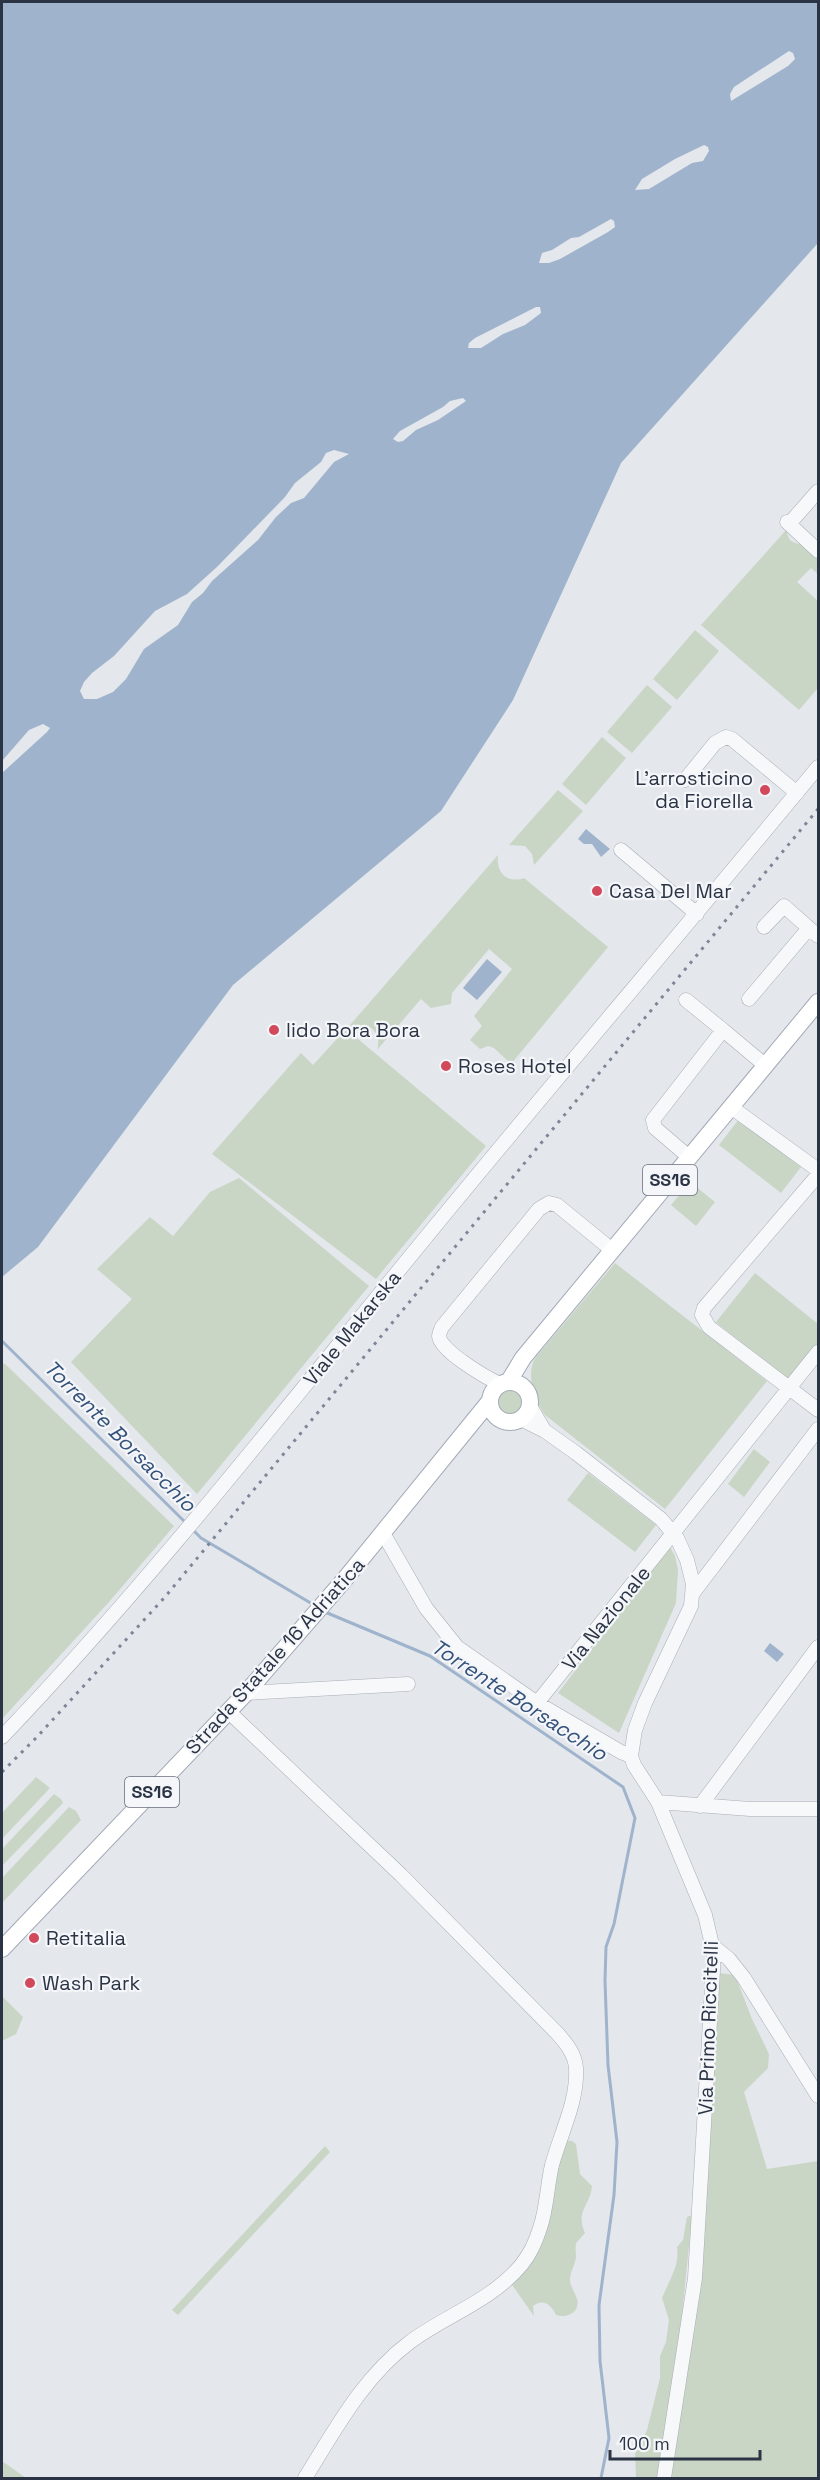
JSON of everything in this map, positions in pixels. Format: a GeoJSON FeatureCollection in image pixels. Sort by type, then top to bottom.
{"type":"FeatureCollection","features":[{"type":"Feature","properties":{"kind":"main road","name":"Strada Statale 16 Adriatica"},"geometry":{"type":"LineString","coordinates":[[2,1949],[246,1694],[299,1633],[502,1389],[523,1358],[612,1250],[819,1002]]}},
{"type":"Feature","properties":{"kind":"main road"},"geometry":{"type":"LineString","coordinates":[[502,1389],[528,1394],[526,1412],[508,1422],[492,1413],[502,1389]]}},
{"type":"Feature","properties":{"kind":"main road"},"geometry":{"type":"LineString","coordinates":[[464,1432],[501,1420]]}},
{"type":"Feature","properties":{"kind":"street"},"geometry":{"type":"LineString","coordinates":[[819,491],[788,523],[819,551]]}},
{"type":"Feature","properties":{"kind":"street"},"geometry":{"type":"LineString","coordinates":[[685,780],[715,743],[726,737],[797,793]]}},
{"type":"Feature","properties":{"kind":"street","name":"Viale Makarska"},"geometry":{"type":"LineString","coordinates":[[2,1737],[90,1642],[175,1544],[494,1155],[819,767]]}},
{"type":"Feature","properties":{"kind":"street"},"geometry":{"type":"LineString","coordinates":[[621,850],[697,914]]}},
{"type":"Feature","properties":{"kind":"street"},"geometry":{"type":"LineString","coordinates":[[748,999],[814,932],[784,906],[764,927]]}},
{"type":"Feature","properties":{"kind":"street"},"geometry":{"type":"LineString","coordinates":[[686,1000],[766,1066]]}},
{"type":"Feature","properties":{"kind":"street"},"geometry":{"type":"LineString","coordinates":[[689,1157],[655,1128],[652,1120],[723,1030]]}},
{"type":"Feature","properties":{"kind":"street"},"geometry":{"type":"LineString","coordinates":[[731,1107],[819,1173],[702,1313],[707,1325],[819,1410]]}},
{"type":"Feature","properties":{"kind":"street"},"geometry":{"type":"LineString","coordinates":[[502,1389],[479,1374],[443,1344],[439,1336],[440,1331],[541,1207],[549,1203],[557,1205],[612,1250]]}},
{"type":"Feature","properties":{"kind":"street","name":"Via Nazionale"},"geometry":{"type":"LineString","coordinates":[[537,1703],[819,1352]]}},
{"type":"Feature","properties":{"kind":"street"},"geometry":{"type":"LineString","coordinates":[[383,1533],[426,1608],[451,1642],[473,1661],[537,1703],[631,1756],[635,1730],[645,1703],[687,1618],[693,1593],[689,1564],[674,1532],[661,1519],[545,1431],[526,1412]]}},
{"type":"Feature","properties":{"kind":"street"},"geometry":{"type":"LineString","coordinates":[[693,1593],[819,1429]]}},
{"type":"Feature","properties":{"kind":"street"},"geometry":{"type":"LineString","coordinates":[[700,1806],[819,1647]]}},
{"type":"Feature","properties":{"kind":"street"},"geometry":{"type":"LineString","coordinates":[[246,1694],[408,1684]]}},
{"type":"Feature","properties":{"kind":"street"},"geometry":{"type":"LineString","coordinates":[[229,1712],[406,1879],[557,2033],[571,2052],[576,2070],[569,2109],[551,2167],[543,2220],[526,2259],[491,2293],[419,2336],[391,2358],[355,2400],[305,2478]]}},
{"type":"Feature","properties":{"kind":"street","name":"Via Primo Riccitelli"},"geometry":{"type":"LineString","coordinates":[[631,1756],[634,1765],[658,1802],[708,1921],[713,1946],[713,1986],[694,2278],[664,2478]]}},
{"type":"Feature","properties":{"kind":"street"},"geometry":{"type":"LineString","coordinates":[[658,1802],[759,1809],[819,1809]]}},
{"type":"Feature","properties":{"kind":"street"},"geometry":{"type":"LineString","coordinates":[[713,1946],[742,1974],[819,2097]]}},
{"type":"Feature","properties":{"kind":"green space"},"geometry":{"type":"Polygon","coordinates":[[[787,529],[791,541],[806,547],[818,559],[818,574],[811,568],[797,582],[818,601],[818,688],[799,710],[701,625],[787,529]]]}},
{"type":"Feature","properties":{"kind":"green space"},"geometry":{"type":"Polygon","coordinates":[[[695,630],[719,651],[677,700],[653,679],[695,630]]]}},
{"type":"Feature","properties":{"kind":"green space"},"geometry":{"type":"Polygon","coordinates":[[[647,685],[672,707],[632,753],[607,732],[647,685]]]}},
{"type":"Feature","properties":{"kind":"green space"},"geometry":{"type":"Polygon","coordinates":[[[602,737],[626,758],[586,805],[562,784],[602,737]]]}},
{"type":"Feature","properties":{"kind":"green space"},"geometry":{"type":"Polygon","coordinates":[[[558,790],[583,811],[534,865],[532,854],[525,846],[509,845],[558,790]]]}},
{"type":"Feature","properties":{"kind":"green space"},"geometry":{"type":"Polygon","coordinates":[[[498,855],[499,867],[507,878],[524,878],[608,947],[511,1064],[494,1048],[488,1046],[480,1049],[470,1040],[482,1026],[474,1016],[512,969],[489,949],[452,993],[451,1004],[431,1008],[421,999],[377,1050],[378,1038],[372,1028],[364,1025],[351,1028],[350,1025],[498,855]]]}},
{"type":"Feature","properties":{"kind":"green space"},"geometry":{"type":"Polygon","coordinates":[[[346,1029],[486,1146],[376,1279],[212,1154],[301,1053],[313,1065],[346,1029]]]}},
{"type":"Feature","properties":{"kind":"green space"},"geometry":{"type":"Polygon","coordinates":[[[739,1119],[801,1167],[781,1193],[719,1145],[739,1119]]]}},
{"type":"Feature","properties":{"kind":"green space"},"geometry":{"type":"Polygon","coordinates":[[[239,1178],[369,1286],[197,1494],[71,1362],[132,1299],[97,1269],[150,1217],[173,1236],[210,1192],[239,1178]]]}},
{"type":"Feature","properties":{"kind":"green space"},"geometry":{"type":"Polygon","coordinates":[[[690,1182],[715,1202],[696,1226],[671,1205],[690,1182]]]}},
{"type":"Feature","properties":{"kind":"green space"},"geometry":{"type":"Polygon","coordinates":[[[615,1263],[767,1381],[665,1509],[545,1415],[537,1402],[532,1386],[531,1371],[536,1357],[615,1263]]]}},
{"type":"Feature","properties":{"kind":"green space"},"geometry":{"type":"Polygon","coordinates":[[[755,1273],[818,1324],[818,1344],[789,1381],[716,1322],[755,1273]]]}},
{"type":"Feature","properties":{"kind":"green space"},"geometry":{"type":"Polygon","coordinates":[[[4,1363],[174,1526],[109,1602],[2,1719],[2,1366],[4,1363]]]}},
{"type":"Feature","properties":{"kind":"green space"},"geometry":{"type":"Polygon","coordinates":[[[510,1388],[520,1392],[524,1402],[520,1412],[510,1416],[500,1412],[496,1402],[500,1392],[510,1388]]]}},
{"type":"Feature","properties":{"kind":"green space"},"geometry":{"type":"Polygon","coordinates":[[[754,1449],[770,1462],[744,1497],[728,1484],[754,1449]]]}},
{"type":"Feature","properties":{"kind":"green space"},"geometry":{"type":"Polygon","coordinates":[[[588,1473],[656,1525],[635,1552],[567,1500],[588,1473]]]}},
{"type":"Feature","properties":{"kind":"green space"},"geometry":{"type":"Polygon","coordinates":[[[670,1547],[678,1570],[676,1603],[619,1733],[558,1693],[670,1547]]]}},
{"type":"Feature","properties":{"kind":"green space"},"geometry":{"type":"Polygon","coordinates":[[[36,1777],[50,1788],[2,1839],[2,1813],[36,1777]]]}},
{"type":"Feature","properties":{"kind":"green space"},"geometry":{"type":"Polygon","coordinates":[[[54,1794],[63,1803],[2,1866],[2,1849],[54,1794]]]}},
{"type":"Feature","properties":{"kind":"green space"},"geometry":{"type":"Polygon","coordinates":[[[69,1807],[76,1811],[81,1820],[2,1903],[2,1878],[69,1807]]]}},
{"type":"Feature","properties":{"kind":"green space"},"geometry":{"type":"Polygon","coordinates":[[[719,1973],[735,1975],[769,2054],[768,2068],[744,2092],[767,2169],[818,2161],[818,2478],[670,2478],[719,1973]]]}},
{"type":"Feature","properties":{"kind":"green space"},"geometry":{"type":"Polygon","coordinates":[[[2,1996],[23,2017],[16,2034],[2,2041],[2,1996]]]}},
{"type":"Feature","properties":{"kind":"green space"},"geometry":{"type":"Polygon","coordinates":[[[563,2140],[576,2144],[580,2174],[592,2186],[582,2214],[585,2233],[576,2243],[576,2257],[570,2278],[578,2304],[572,2313],[560,2316],[556,2315],[547,2304],[537,2304],[533,2306],[534,2316],[510,2282],[517,2275],[563,2140]]]}},
{"type":"Feature","properties":{"kind":"green space"},"geometry":{"type":"Polygon","coordinates":[[[325,2146],[330,2152],[178,2315],[172,2310],[325,2146]]]}},
{"type":"Feature","properties":{"kind":"green space"},"geometry":{"type":"Polygon","coordinates":[[[692,2215],[679,2346],[658,2478],[636,2478],[635,2454],[647,2430],[660,2378],[660,2356],[666,2342],[669,2320],[662,2298],[675,2267],[677,2247],[683,2240],[687,2217],[692,2215]]]}},
{"type":"Feature","properties":{"kind":"green space"},"geometry":{"type":"Polygon","coordinates":[[[2,2462],[5,2463],[26,2478],[2,2478],[2,2462]]]}},
{"type":"Feature","properties":{"kind":"water"},"geometry":{"type":"Polygon","coordinates":[[[2,2],[818,2],[818,243],[621,463],[513,700],[441,811],[233,985],[38,1247],[2,1277],[2,2]]]}},
{"type":"Feature","properties":{"kind":"water"},"geometry":{"type":"Polygon","coordinates":[[[586,829],[610,849],[601,857],[592,844],[584,844],[578,839],[586,829]]]}},
{"type":"Feature","properties":{"kind":"water"},"geometry":{"type":"Polygon","coordinates":[[[487,959],[502,972],[477,1000],[463,988],[487,959]]]}},
{"type":"Feature","properties":{"kind":"water"},"geometry":{"type":"Polygon","coordinates":[[[770,1643],[784,1654],[777,1662],[764,1651],[770,1643]]]}},
{"type":"Feature","properties":{"kind":"pier"},"geometry":{"type":"Polygon","coordinates":[[[789,51],[793,53],[795,59],[788,66],[731,101],[730,94],[734,87],[789,51]]]}},
{"type":"Feature","properties":{"kind":"pier"},"geometry":{"type":"Polygon","coordinates":[[[704,145],[709,151],[703,161],[692,163],[649,189],[635,190],[642,179],[704,145]]]}},
{"type":"Feature","properties":{"kind":"pier"},"geometry":{"type":"Polygon","coordinates":[[[611,219],[615,227],[608,232],[560,259],[549,263],[539,263],[542,253],[552,250],[571,238],[579,237],[611,219]]]}},
{"type":"Feature","properties":{"kind":"pier"},"geometry":{"type":"Polygon","coordinates":[[[540,307],[541,313],[525,325],[503,334],[481,348],[468,348],[469,343],[475,338],[540,307]]]}},
{"type":"Feature","properties":{"kind":"pier"},"geometry":{"type":"Polygon","coordinates":[[[463,398],[466,401],[438,420],[416,430],[403,441],[398,442],[393,439],[400,431],[450,401],[463,398]]]}},
{"type":"Feature","properties":{"kind":"pier"},"geometry":{"type":"Polygon","coordinates":[[[334,450],[349,454],[334,462],[304,498],[291,503],[276,517],[258,540],[212,581],[192,602],[178,625],[144,649],[126,679],[113,692],[97,699],[84,699],[80,691],[92,673],[114,656],[155,611],[187,594],[218,566],[285,497],[295,483],[321,462],[326,453],[334,450]]]}},
{"type":"Feature","properties":{"kind":"pier"},"geometry":{"type":"Polygon","coordinates":[[[43,724],[50,728],[47,732],[2,773],[2,761],[29,730],[43,724]]]}},
{"type":"Feature","properties":{"kind":"waterway","name":"Torrente Borsacchio"},"geometry":{"type":"LineString","coordinates":[[2,1341],[186,1523]]}},
{"type":"Feature","properties":{"kind":"waterway","name":"Torrente Borsacchio"},"geometry":{"type":"LineString","coordinates":[[193,1530],[201,1538],[314,1605]]}},
{"type":"Feature","properties":{"kind":"waterway"},"geometry":{"type":"LineString","coordinates":[[325,1612],[430,1656],[623,1787],[635,1818],[614,1924],[606,1947],[608,2065],[617,2142],[614,2195],[599,2305],[600,2361],[609,2438],[601,2478]]}},
{"type":"Feature","properties":{"kind":"railway"},"geometry":{"type":"LineString","coordinates":[[2,1772],[165,1597],[818,809]]}},
{"type":"Feature","properties":{"kind":"place","name":"L'arrosticino da Fiorella"},"geometry":{"type":"Point","coordinates":[765,790]}},
{"type":"Feature","properties":{"kind":"place","name":"Casa Del Mar"},"geometry":{"type":"Point","coordinates":[597,891]}},
{"type":"Feature","properties":{"kind":"place","name":"lido Bora Bora"},"geometry":{"type":"Point","coordinates":[274,1030]}},
{"type":"Feature","properties":{"kind":"place","name":"Roses Hotel"},"geometry":{"type":"Point","coordinates":[446,1066]}},
{"type":"Feature","properties":{"kind":"place","name":"Retitalia"},"geometry":{"type":"Point","coordinates":[34,1938]}},
{"type":"Feature","properties":{"kind":"place","name":"Wash Park"},"geometry":{"type":"Point","coordinates":[30,1983]}}]}
